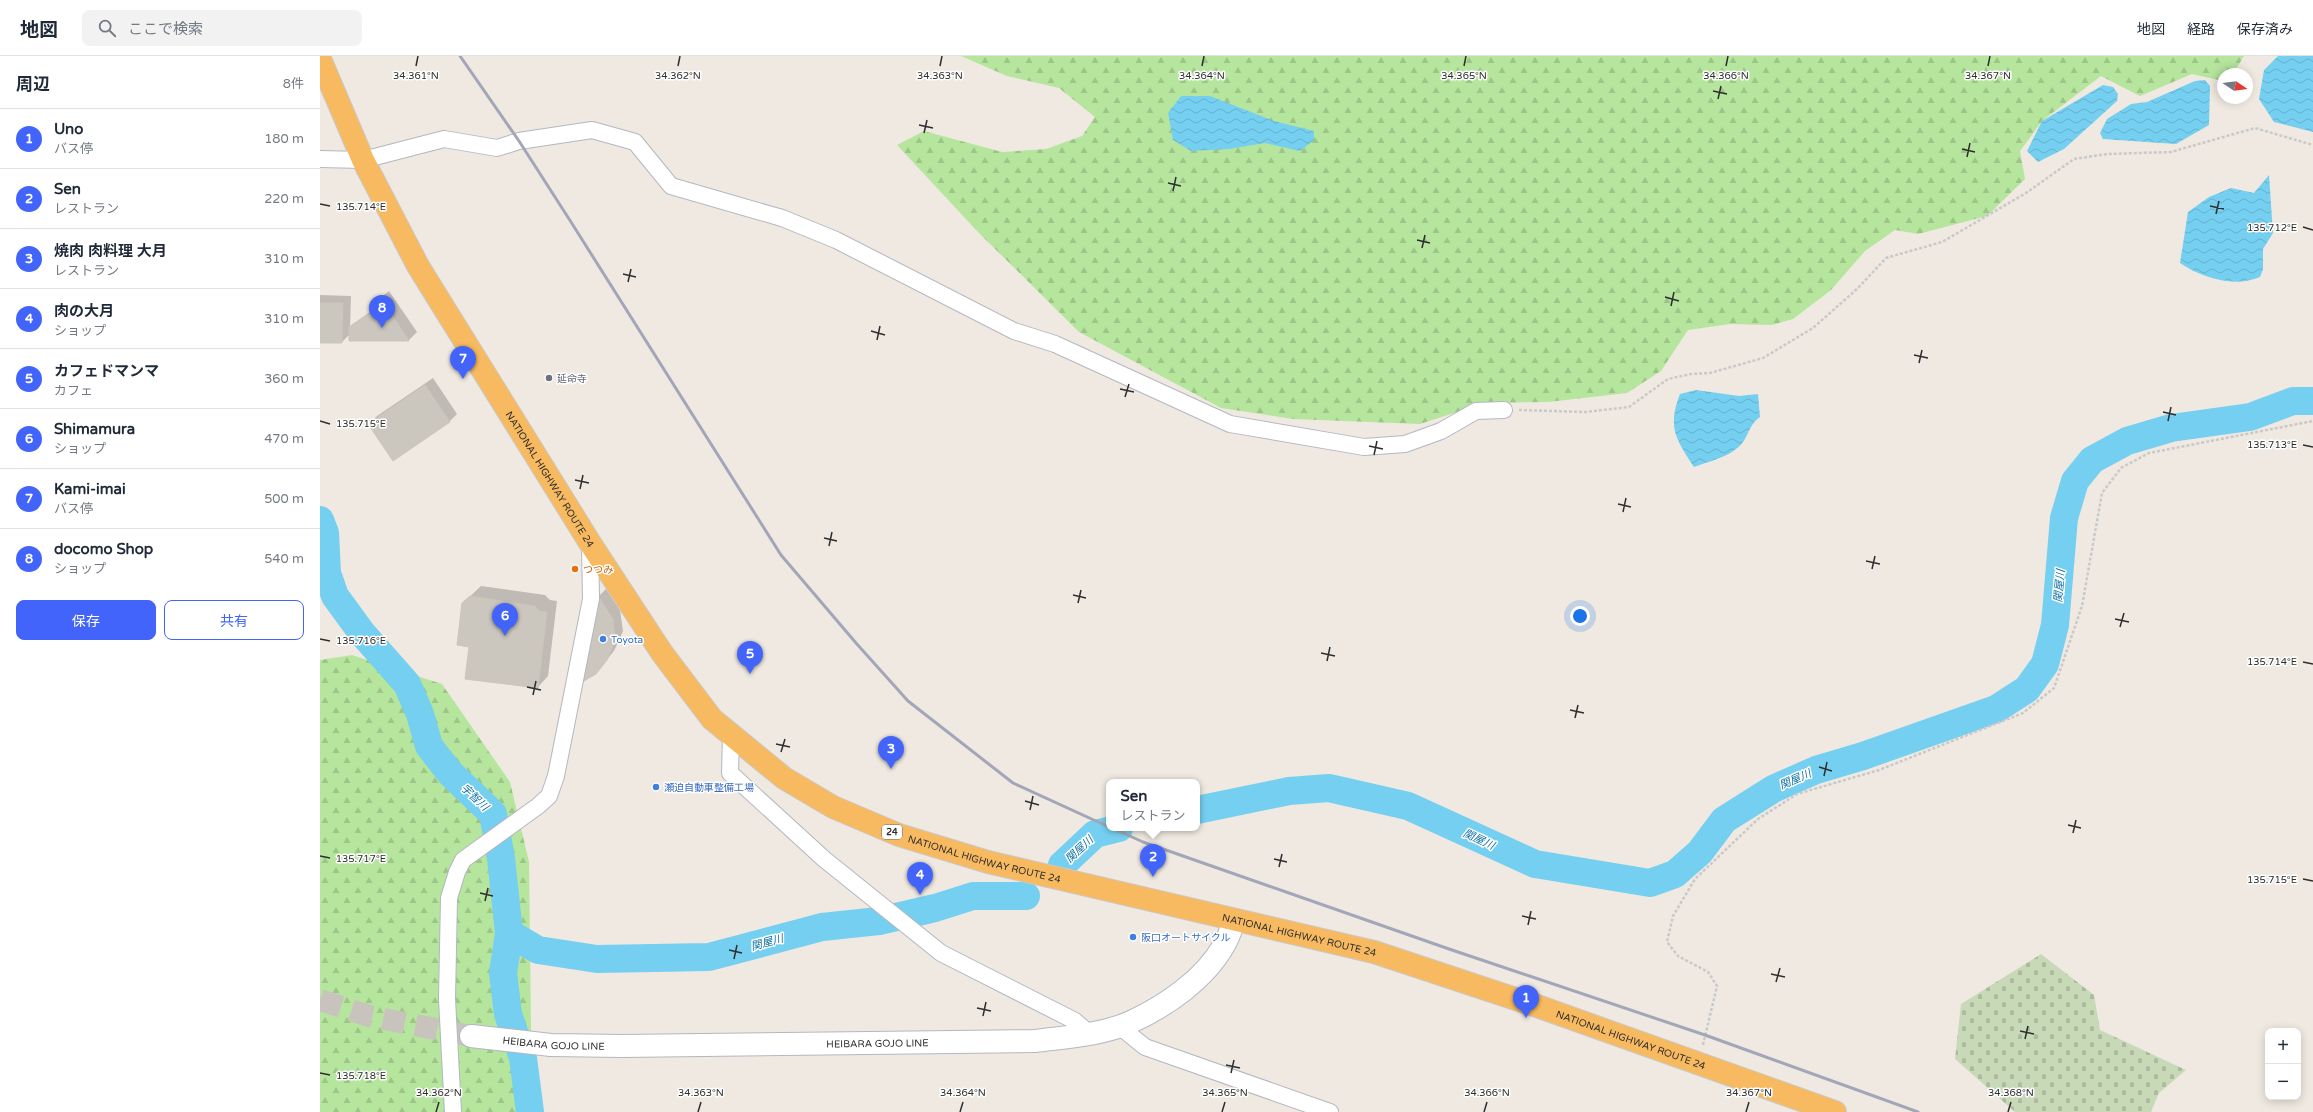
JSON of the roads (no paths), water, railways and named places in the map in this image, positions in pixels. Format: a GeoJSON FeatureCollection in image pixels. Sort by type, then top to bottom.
{"type":"FeatureCollection","features":[{"type":"Feature","properties":{"kind":"highway","name":"NATIONAL HIGHWAY ROUTE 24"},"geometry":{"type":"LineString","coordinates":[[320,58],[363,160],[418,266],[590,542],[662,653],[712,718],[731,736],[784,778],[833,807],[899,835],[988,862],[1374,952],[1544,1008],[1835,1112]]}},
{"type":"Feature","properties":{"kind":"main road","name":"HEIBARA GOJO LINE"},"geometry":{"type":"LineString","coordinates":[[471,1036],[551,1045],[717,1046],[1035,1041],[1089,1033],[1130,1023],[1167,1002],[1191,984],[1211,965],[1225,945],[1235,920]]}},
{"type":"Feature","properties":{"kind":"street"},"geometry":{"type":"LineString","coordinates":[[320,159],[363,160],[444,139],[496,148],[519,141],[592,130],[635,142],[671,186],[782,218],[836,240],[1014,331],[1056,344],[1230,424],[1364,447],[1405,444],[1441,431],[1476,411],[1504,410]]}},
{"type":"Feature","properties":{"kind":"street"},"geometry":{"type":"LineString","coordinates":[[453,1112],[447,999],[449,898],[457,872],[464,860],[538,806],[549,796],[556,776],[591,599],[590,542]]}},
{"type":"Feature","properties":{"kind":"street"},"geometry":{"type":"LineString","coordinates":[[731,736],[730,773],[824,858],[941,953],[1075,1021],[1089,1033]]}},
{"type":"Feature","properties":{"kind":"street"},"geometry":{"type":"LineString","coordinates":[[1119,1026],[1145,1047],[1330,1112]]}},
{"type":"Feature","properties":{"kind":"water"},"geometry":{"type":"Polygon","coordinates":[[[2278,56],[2313,56],[2313,132],[2274,122],[2259,99],[2264,70],[2278,56]]]}},
{"type":"Feature","properties":{"kind":"water"},"geometry":{"type":"Polygon","coordinates":[[[2205,80],[2210,86],[2209,125],[2176,144],[2103,139],[2100,133],[2107,119],[2131,104],[2147,102],[2195,81],[2205,80]]]}},
{"type":"Feature","properties":{"kind":"water"},"geometry":{"type":"Polygon","coordinates":[[[2103,85],[2113,87],[2118,94],[2117,101],[2064,149],[2038,162],[2027,151],[2042,121],[2103,85]]]}},
{"type":"Feature","properties":{"kind":"water"},"geometry":{"type":"Polygon","coordinates":[[[1181,96],[1210,96],[1274,121],[1314,131],[1314,140],[1300,151],[1265,143],[1229,149],[1191,151],[1173,140],[1168,113],[1181,96]]]}},
{"type":"Feature","properties":{"kind":"water"},"geometry":{"type":"Polygon","coordinates":[[[2269,175],[2273,233],[2263,249],[2263,269],[2260,277],[2240,282],[2219,280],[2198,273],[2180,263],[2188,212],[2209,197],[2231,188],[2254,193],[2269,175]]]}},
{"type":"Feature","properties":{"kind":"water"},"geometry":{"type":"Polygon","coordinates":[[[1696,390],[1739,396],[1758,394],[1760,417],[1736,449],[1721,457],[1694,467],[1678,441],[1675,433],[1674,416],[1680,394],[1696,390]]]}},
{"type":"Feature","properties":{"kind":"waterway","name":"関屋川"},"geometry":{"type":"LineString","coordinates":[[1200,809],[1289,791],[1329,788],[1408,806],[1535,864],[1650,883],[1675,874],[1700,852],[1724,820],[1773,789],[1816,770],[1863,756],[1996,709],[2027,689],[2045,664],[2055,625],[2064,518],[2075,481],[2092,460],[2127,441],[2171,428],[2250,417],[2293,401],[2313,401]]}},
{"type":"Feature","properties":{"kind":"waterway","name":"宇智川"},"geometry":{"type":"LineString","coordinates":[[320,520],[325,533],[327,573],[335,596],[362,633],[407,684],[420,714],[429,746],[450,773],[493,814],[501,858],[509,933],[503,973],[508,1014],[523,1058],[530,1112]]}},
{"type":"Feature","properties":{"kind":"waterway","name":"関屋川"},"geometry":{"type":"LineString","coordinates":[[1062,865],[1095,834],[1107,831]]}},
{"type":"Feature","properties":{"kind":"waterway","name":"関屋川"},"geometry":{"type":"LineString","coordinates":[[509,933],[538,950],[597,959],[709,957],[822,927],[879,921],[935,908],[973,896],[1026,896]]}},
{"type":"Feature","properties":{"kind":"tunnel"},"geometry":{"type":"LineString","coordinates":[[320,1000],[369,1016],[471,1036]]}},
{"type":"Feature","properties":{"kind":"railway"},"geometry":{"type":"LineString","coordinates":[[460,56],[519,141],[781,555],[908,701],[1013,783],[1106,826]]}},
{"type":"Feature","properties":{"kind":"railway"},"geometry":{"type":"LineString","coordinates":[[1119,831],[1143,842],[1449,949],[1705,1035],[1918,1112]]}},
{"type":"Feature","properties":{"kind":"place","name":"docomo Shop"},"geometry":{"type":"Point","coordinates":[382,328]}},
{"type":"Feature","properties":{"kind":"place","name":"延命寺"},"geometry":{"type":"Point","coordinates":[549,378]}},
{"type":"Feature","properties":{"kind":"place","name":"Kami-imai"},"geometry":{"type":"Point","coordinates":[463,379]}},
{"type":"Feature","properties":{"kind":"place","name":"つつみ"},"geometry":{"type":"Point","coordinates":[575,569]}},
{"type":"Feature","properties":{"kind":"place","name":"Shimamura"},"geometry":{"type":"Point","coordinates":[505,636]}},
{"type":"Feature","properties":{"kind":"place","name":"Toyota"},"geometry":{"type":"Point","coordinates":[603,639]}},
{"type":"Feature","properties":{"kind":"place","name":"カフェドマンマ"},"geometry":{"type":"Point","coordinates":[750,674]}},
{"type":"Feature","properties":{"kind":"place","name":"焼肉 肉料理 大月"},"geometry":{"type":"Point","coordinates":[891,769]}},
{"type":"Feature","properties":{"kind":"place","name":"瀬迫自動車整備工場"},"geometry":{"type":"Point","coordinates":[656,787]}},
{"type":"Feature","properties":{"kind":"place","name":"Sen"},"geometry":{"type":"Point","coordinates":[1153,877]}},
{"type":"Feature","properties":{"kind":"place","name":"肉の大月"},"geometry":{"type":"Point","coordinates":[920,895]}},
{"type":"Feature","properties":{"kind":"place","name":"阪口オートサイクル"},"geometry":{"type":"Point","coordinates":[1133,937]}},
{"type":"Feature","properties":{"kind":"place","name":"Uno"},"geometry":{"type":"Point","coordinates":[1526,1018]}}]}
